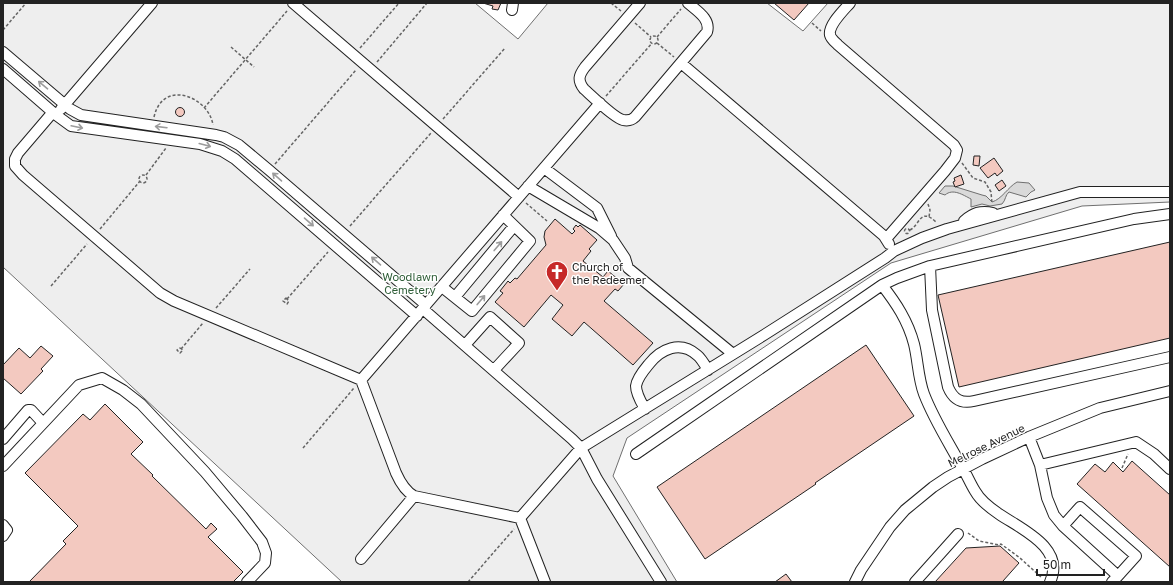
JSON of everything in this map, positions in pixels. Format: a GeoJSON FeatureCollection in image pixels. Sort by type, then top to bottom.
{"type":"FeatureCollection","features":[{"type":"Feature","properties":{"kind":"street"},"geometry":{"type":"LineString","coordinates":[[152,3],[65,104],[18,153],[15,160],[15,166],[90,240],[166,297],[361,380],[396,473],[408,492],[414,496],[520,520]]}},
{"type":"Feature","properties":{"kind":"street"},"geometry":{"type":"LineString","coordinates":[[294,3],[519,197]]}},
{"type":"Feature","properties":{"kind":"street"},"geometry":{"type":"LineString","coordinates":[[640,3],[579,75],[582,87],[619,119],[626,121],[633,119],[705,35],[708,29],[705,18],[685,6]]}},
{"type":"Feature","properties":{"kind":"street"},"geometry":{"type":"LineString","coordinates":[[850,3],[831,27],[830,35],[833,40],[954,145],[957,150],[956,155],[946,171],[886,239]]}},
{"type":"Feature","properties":{"kind":"street"},"geometry":{"type":"LineString","coordinates":[[3,52],[65,104],[80,114],[216,135],[224,137],[239,146],[343,234],[422,310]]}},
{"type":"Feature","properties":{"kind":"street"},"geometry":{"type":"LineString","coordinates":[[681,63],[884,236],[894,251]]}},
{"type":"Feature","properties":{"kind":"street"},"geometry":{"type":"LineString","coordinates":[[3,69],[66,124],[76,128],[200,144],[222,150],[234,159],[334,244],[422,310],[465,345],[572,439],[581,448],[597,479],[661,582]]}},
{"type":"Feature","properties":{"kind":"street"},"geometry":{"type":"LineString","coordinates":[[361,380],[600,103]]}},
{"type":"Feature","properties":{"kind":"street"},"geometry":{"type":"LineString","coordinates":[[544,168],[597,208],[604,219],[613,240],[625,258],[628,268],[733,354]]}},
{"type":"Feature","properties":{"kind":"street"},"geometry":{"type":"LineString","coordinates":[[528,186],[599,228],[613,240]]}},
{"type":"Feature","properties":{"kind":"street"},"geometry":{"type":"LineString","coordinates":[[520,520],[581,448],[708,370],[894,251],[922,238],[940,232],[1080,192],[1170,192]]}},
{"type":"Feature","properties":{"kind":"street"},"geometry":{"type":"LineString","coordinates":[[636,454],[882,286],[897,278],[930,266],[1134,219],[1170,214]]}},
{"type":"Feature","properties":{"kind":"street"},"geometry":{"type":"LineString","coordinates":[[442,287],[472,311],[530,241],[503,216]]}},
{"type":"Feature","properties":{"kind":"street"},"geometry":{"type":"LineString","coordinates":[[455,297],[514,226]]}},
{"type":"Feature","properties":{"kind":"street"},"geometry":{"type":"LineString","coordinates":[[930,266],[932,310],[948,387],[954,398],[963,402],[974,401],[1170,356]]}},
{"type":"Feature","properties":{"kind":"street"},"geometry":{"type":"LineString","coordinates":[[882,286],[904,316],[914,344],[924,393],[937,422],[964,469],[971,486],[981,500],[997,513],[1032,535],[1042,545],[1053,562],[1053,573],[1045,579]]}},
{"type":"Feature","properties":{"kind":"street"},"geometry":{"type":"LineString","coordinates":[[465,345],[490,317],[519,342],[494,370]]}},
{"type":"Feature","properties":{"kind":"street"},"geometry":{"type":"LineString","coordinates":[[645,409],[637,393],[636,385],[642,372],[654,357],[660,353],[676,347],[685,348],[698,356],[708,370]]}},
{"type":"Feature","properties":{"kind":"street"},"geometry":{"type":"LineString","coordinates":[[3,466],[79,385],[102,378],[123,390],[141,404],[205,472],[262,542],[266,553],[265,563],[247,582]]}},
{"type":"Feature","properties":{"kind":"street","name":"Melrose Avenue"},"geometry":{"type":"LineString","coordinates":[[855,582],[861,570],[890,527],[905,510],[933,487],[982,459],[1029,437],[1100,408],[1170,391]]}},
{"type":"Feature","properties":{"kind":"street"},"geometry":{"type":"LineString","coordinates":[[3,439],[28,410],[31,410],[44,423]]}},
{"type":"Feature","properties":{"kind":"street"},"geometry":{"type":"LineString","coordinates":[[1029,437],[1040,465],[1050,508],[1063,526],[1115,579],[1136,556],[1080,507],[1063,526]]}},
{"type":"Feature","properties":{"kind":"street"},"geometry":{"type":"LineString","coordinates":[[1040,465],[1136,442],[1154,454],[1170,469]]}},
{"type":"Feature","properties":{"kind":"street"},"geometry":{"type":"LineString","coordinates":[[361,559],[414,496]]}},
{"type":"Feature","properties":{"kind":"street"},"geometry":{"type":"LineString","coordinates":[[520,520],[545,582]]}},
{"type":"Feature","properties":{"kind":"street"},"geometry":{"type":"LineString","coordinates":[[3,524],[7,530],[3,536]]}},
{"type":"Feature","properties":{"kind":"street"},"geometry":{"type":"LineString","coordinates":[[915,582],[958,534]]}},
{"type":"Feature","properties":{"kind":"path"},"geometry":{"type":"LineString","coordinates":[[3,30],[26,3]]}},
{"type":"Feature","properties":{"kind":"path"},"geometry":{"type":"LineString","coordinates":[[204,108],[294,3]]}},
{"type":"Feature","properties":{"kind":"path"},"geometry":{"type":"LineString","coordinates":[[354,55],[399,3]]}},
{"type":"Feature","properties":{"kind":"path"},"geometry":{"type":"LineString","coordinates":[[269,170],[427,3]]}},
{"type":"Feature","properties":{"kind":"path"},"geometry":{"type":"LineString","coordinates":[[600,103],[652,43],[652,38],[654,36],[657,37],[685,6]]}},
{"type":"Feature","properties":{"kind":"path"},"geometry":{"type":"LineString","coordinates":[[657,37],[657,43]]}},
{"type":"Feature","properties":{"kind":"path"},"geometry":{"type":"LineString","coordinates":[[652,43],[657,43],[681,63]]}},
{"type":"Feature","properties":{"kind":"path"},"geometry":{"type":"LineString","coordinates":[[231,47],[254,67]]}},
{"type":"Feature","properties":{"kind":"path"},"geometry":{"type":"LineString","coordinates":[[343,234],[504,48]]}},
{"type":"Feature","properties":{"kind":"path"},"geometry":{"type":"LineString","coordinates":[[152,126],[155,113],[164,100],[172,95],[183,95],[189,97],[210,114],[216,135]]}},
{"type":"Feature","properties":{"kind":"path"},"geometry":{"type":"LineString","coordinates":[[51,286],[140,182],[140,176],[143,174],[146,175],[172,141]]}},
{"type":"Feature","properties":{"kind":"path"},"geometry":{"type":"LineString","coordinates":[[956,155],[973,178],[985,182],[991,192],[992,201]]}},
{"type":"Feature","properties":{"kind":"path"},"geometry":{"type":"LineString","coordinates":[[140,182],[143,183],[147,181],[146,175]]}},
{"type":"Feature","properties":{"kind":"path"},"geometry":{"type":"LineString","coordinates":[[519,197],[547,221]]}},
{"type":"Feature","properties":{"kind":"path"},"geometry":{"type":"LineString","coordinates":[[923,197],[930,207],[929,217]]}},
{"type":"Feature","properties":{"kind":"path"},"geometry":{"type":"LineString","coordinates":[[910,230],[914,228],[920,218],[929,217],[936,223],[940,232]]}},
{"type":"Feature","properties":{"kind":"path"},"geometry":{"type":"LineString","coordinates":[[287,299],[334,244]]}},
{"type":"Feature","properties":{"kind":"path"},"geometry":{"type":"LineString","coordinates":[[303,448],[361,380]]}},
{"type":"Feature","properties":{"kind":"path"},"geometry":{"type":"LineString","coordinates":[[1122,468],[1129,451],[1128,444]]}},
{"type":"Feature","properties":{"kind":"path"},"geometry":{"type":"LineString","coordinates":[[468,582],[520,520]]}},
{"type":"Feature","properties":{"kind":"path"},"geometry":{"type":"LineString","coordinates":[[958,534],[966,532],[982,542],[997,545],[1001,544],[1045,579]]}},
{"type":"Feature","properties":{"kind":"green space","name":"Woodlawn Cemetery"},"geometry":{"type":"Polygon","coordinates":[[[3,3],[475,3],[518,39],[548,3],[767,3],[803,31],[828,3],[1170,3],[1170,202],[1082,206],[891,263],[627,438],[613,476],[677,582],[342,582],[3,267],[3,3]]]}},
{"type":"Feature","properties":{"kind":"shaded area"},"geometry":{"type":"Polygon","coordinates":[[[1017,182],[1029,183],[1035,190],[1026,197],[1009,192],[1002,204],[990,206],[982,204],[971,207],[971,199],[961,194],[951,192],[945,195],[939,193],[945,186],[953,186],[986,196],[992,202],[999,198],[1017,182]]]}},
{"type":"Feature","properties":{"kind":"building"},"geometry":{"type":"Polygon","coordinates":[[[483,3],[501,3],[498,10],[492,9],[493,6],[483,3]]]}},
{"type":"Feature","properties":{"kind":"building"},"geometry":{"type":"Polygon","coordinates":[[[774,3],[809,3],[794,20],[774,3]]]}},
{"type":"Feature","properties":{"kind":"building"},"geometry":{"type":"Polygon","coordinates":[[[180,107],[185,112],[180,117],[175,112],[180,107]]]}},
{"type":"Feature","properties":{"kind":"building"},"geometry":{"type":"Polygon","coordinates":[[[974,156],[980,156],[979,166],[973,165],[974,156]]]}},
{"type":"Feature","properties":{"kind":"building"},"geometry":{"type":"Polygon","coordinates":[[[994,158],[1003,171],[997,176],[995,173],[988,178],[980,168],[994,158]]]}},
{"type":"Feature","properties":{"kind":"building"},"geometry":{"type":"Polygon","coordinates":[[[961,175],[964,184],[955,187],[953,182],[955,181],[954,178],[961,175]]]}},
{"type":"Feature","properties":{"kind":"building"},"geometry":{"type":"Polygon","coordinates":[[[1002,180],[1006,186],[999,191],[995,185],[1002,180]]]}},
{"type":"Feature","properties":{"kind":"building","name":"Church of the Redeemer"},"geometry":{"type":"Polygon","coordinates":[[[555,219],[572,234],[575,231],[573,229],[576,225],[578,227],[580,225],[597,240],[589,249],[591,251],[583,261],[603,277],[608,271],[624,284],[618,291],[615,289],[604,301],[653,343],[633,365],[584,322],[572,336],[552,319],[563,305],[551,295],[524,327],[495,302],[503,293],[500,291],[508,281],[510,283],[515,278],[517,279],[546,245],[544,237],[545,231],[555,219]]]}},
{"type":"Feature","properties":{"kind":"building"},"geometry":{"type":"Polygon","coordinates":[[[1170,242],[1170,338],[959,387],[938,295],[1170,242]]]}},
{"type":"Feature","properties":{"kind":"building"},"geometry":{"type":"Polygon","coordinates":[[[866,345],[914,416],[705,559],[657,487],[866,345]]]}},
{"type":"Feature","properties":{"kind":"building"},"geometry":{"type":"Polygon","coordinates":[[[41,346],[53,356],[41,369],[43,371],[21,394],[3,378],[3,365],[19,348],[30,358],[41,346]]]}},
{"type":"Feature","properties":{"kind":"building"},"geometry":{"type":"Polygon","coordinates":[[[105,404],[143,442],[131,454],[206,529],[211,523],[217,529],[208,537],[243,572],[233,582],[29,582],[66,544],[63,541],[78,526],[25,473],[83,414],[90,420],[105,404]]]}},
{"type":"Feature","properties":{"kind":"building"},"geometry":{"type":"Polygon","coordinates":[[[1132,461],[1170,495],[1170,567],[1077,484],[1095,464],[1105,472],[1113,462],[1123,472],[1132,461]]]}},
{"type":"Feature","properties":{"kind":"building"},"geometry":{"type":"Polygon","coordinates":[[[1000,546],[1019,563],[1003,581],[1004,582],[935,582],[966,548],[1000,546]]]}},
{"type":"Feature","properties":{"kind":"building"},"geometry":{"type":"Polygon","coordinates":[[[786,574],[792,582],[775,582],[786,574]]]}},
{"type":"Feature","properties":{"kind":"place","name":"Church of the Redeemer"},"geometry":{"type":"Point","coordinates":[557,292]}}]}
